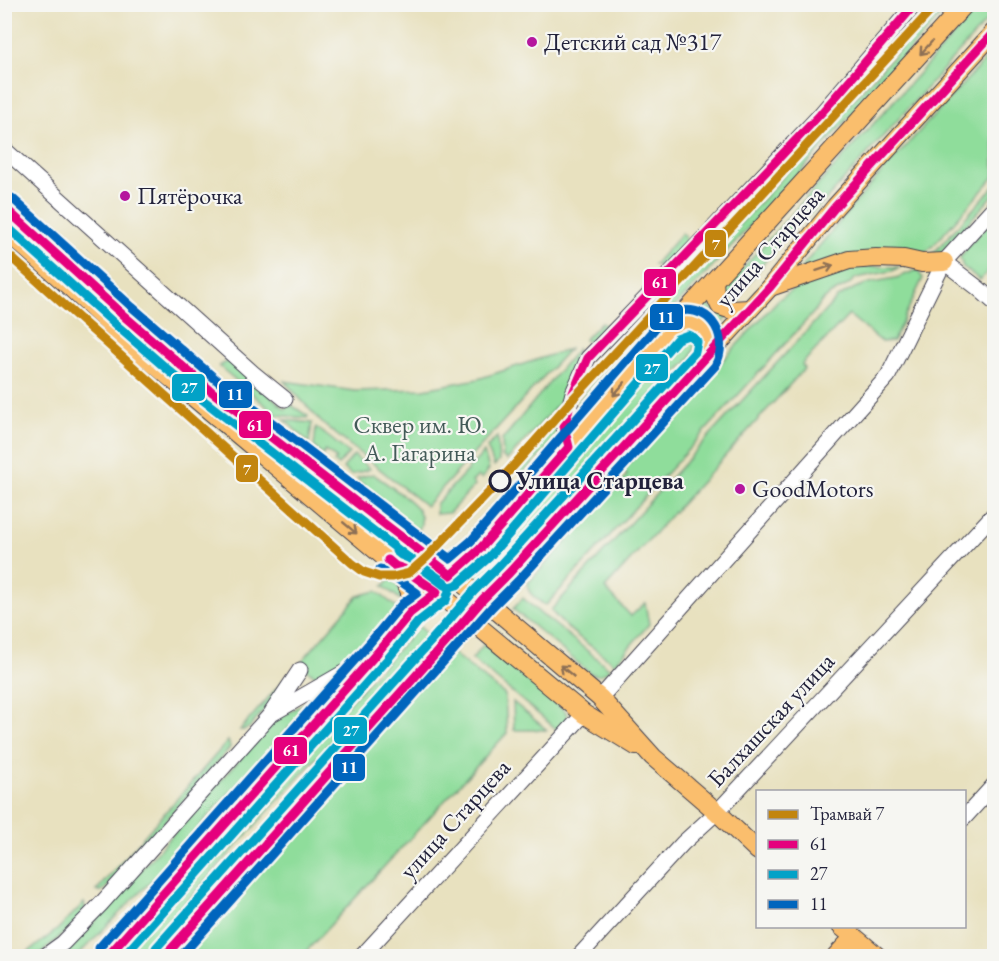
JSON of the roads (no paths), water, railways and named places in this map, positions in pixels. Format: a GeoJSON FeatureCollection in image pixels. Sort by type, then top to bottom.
{"type":"FeatureCollection","features":[{"type":"Feature","properties":{"kind":"main road","name":"улица Старцева"},"geometry":{"type":"LineString","coordinates":[[437,592],[451,575],[480,549],[670,329],[965,4]]}},
{"type":"Feature","properties":{"kind":"main road","name":"улица Старцева"},"geometry":{"type":"LineString","coordinates":[[468,617],[770,287],[835,207],[994,32]]}},
{"type":"Feature","properties":{"kind":"main road"},"geometry":{"type":"LineString","coordinates":[[4,207],[128,331],[395,566],[410,591],[410,613]]}},
{"type":"Feature","properties":{"kind":"main road"},"geometry":{"type":"LineString","coordinates":[[4,229],[70,287],[211,391],[483,599],[600,698],[653,757],[756,849]]}},
{"type":"Feature","properties":{"kind":"main road"},"geometry":{"type":"LineString","coordinates":[[770,287],[849,260],[876,258],[904,259],[922,263],[944,262]]}},
{"type":"Feature","properties":{"kind":"main road"},"geometry":{"type":"LineString","coordinates":[[714,280],[715,295],[720,306],[732,310],[749,309]]}},
{"type":"Feature","properties":{"kind":"main road"},"geometry":{"type":"LineString","coordinates":[[670,329],[683,323],[702,328],[710,345],[705,358]]}},
{"type":"Feature","properties":{"kind":"main road"},"geometry":{"type":"LineString","coordinates":[[395,566],[404,569],[437,592],[584,714],[653,757]]}},
{"type":"Feature","properties":{"kind":"main road"},"geometry":{"type":"LineString","coordinates":[[108,957],[410,613],[437,592]]}},
{"type":"Feature","properties":{"kind":"main road"},"geometry":{"type":"LineString","coordinates":[[165,957],[468,617]]}},
{"type":"Feature","properties":{"kind":"main road"},"geometry":{"type":"LineString","coordinates":[[836,957],[853,930],[877,957]]}},
{"type":"Feature","properties":{"kind":"street"},"geometry":{"type":"LineString","coordinates":[[569,447],[564,427],[573,393],[588,358],[820,115],[915,4]]}},
{"type":"Feature","properties":{"kind":"street"},"geometry":{"type":"LineString","coordinates":[[7,156],[285,399]]}},
{"type":"Feature","properties":{"kind":"street"},"geometry":{"type":"LineString","coordinates":[[600,698],[888,376],[944,262],[994,207]]}},
{"type":"Feature","properties":{"kind":"street"},"geometry":{"type":"LineString","coordinates":[[944,262],[994,302]]}},
{"type":"Feature","properties":{"kind":"street","name":"Балхашская улица"},"geometry":{"type":"LineString","coordinates":[[579,957],[683,843],[717,812],[994,514]]}},
{"type":"Feature","properties":{"kind":"street"},"geometry":{"type":"LineString","coordinates":[[270,715],[377,653]]}},
{"type":"Feature","properties":{"kind":"street"},"geometry":{"type":"LineString","coordinates":[[45,957],[63,943],[100,904],[270,715],[300,670]]}},
{"type":"Feature","properties":{"kind":"street","name":"улица Старцева"},"geometry":{"type":"LineString","coordinates":[[362,957],[584,714]]}},
{"type":"Feature","properties":{"kind":"street"},"geometry":{"type":"LineString","coordinates":[[966,816],[994,785]]}},
{"type":"Feature","properties":{"kind":"tram line","name":"7"},"geometry":{"type":"LineString","coordinates":[[4,251],[352,563],[364,572],[379,577],[393,577],[409,573],[500,481],[937,4]]}},
{"type":"Feature","properties":{"kind":"place","name":"Детский сад №317"},"geometry":{"type":"Point","coordinates":[532,42]}},
{"type":"Feature","properties":{"kind":"place","name":"Пятёрочка"},"geometry":{"type":"Point","coordinates":[125,196]}},
{"type":"Feature","properties":{"kind":"place","name":"Улица Старцева"},"geometry":{"type":"Point","coordinates":[500,481]}},
{"type":"Feature","properties":{"kind":"place","name":"GoodMotors"},"geometry":{"type":"Point","coordinates":[740,489]}},
{"type":"Feature","properties":{"kind":"park label","name":"Сквер им. Ю. А. Гагарина"},"geometry":{"type":"Point","coordinates":[420,439]}}]}
